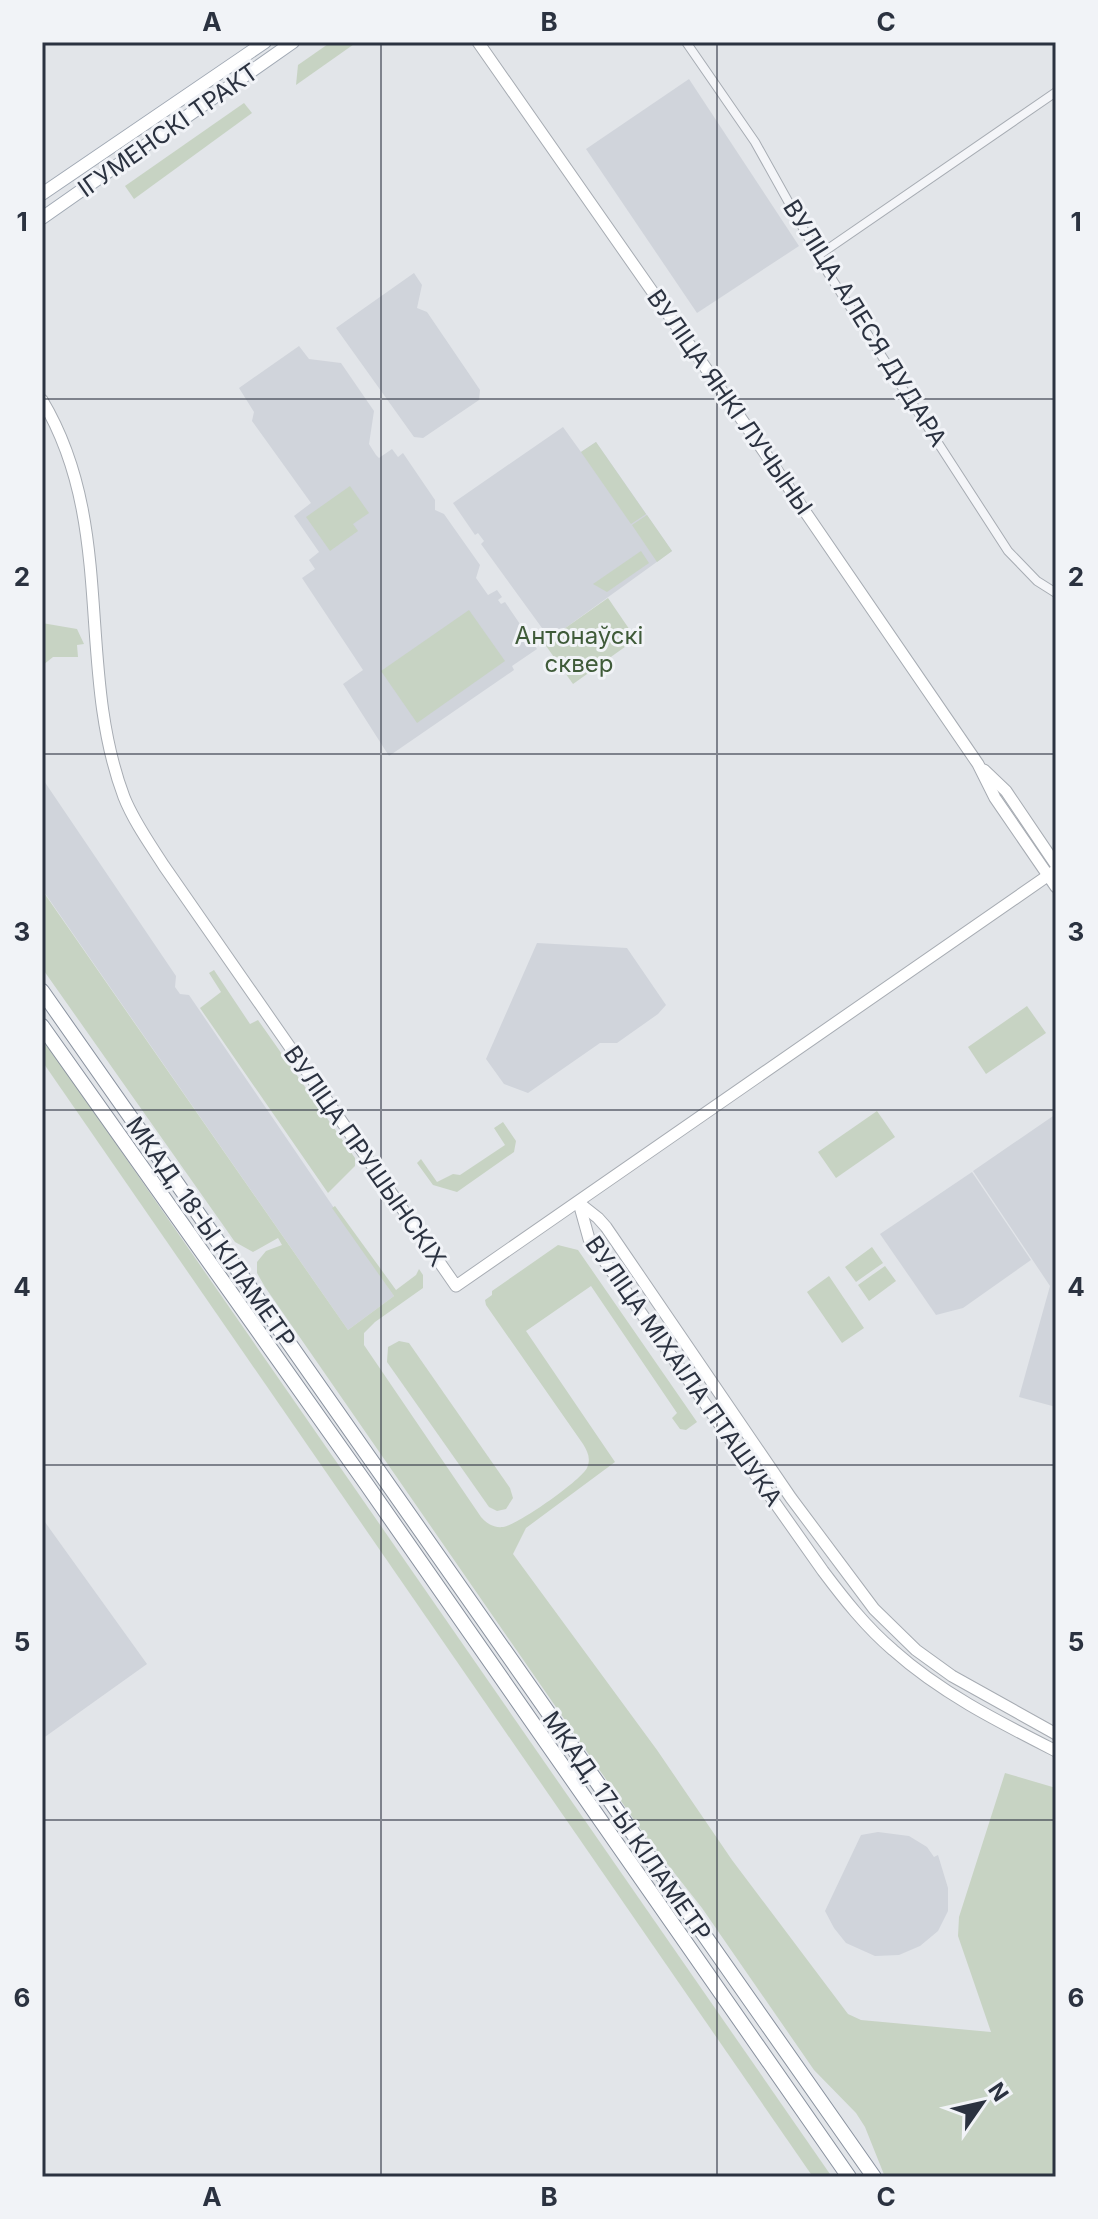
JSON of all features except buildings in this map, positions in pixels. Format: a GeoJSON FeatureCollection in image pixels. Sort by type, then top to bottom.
{"type":"FeatureCollection","features":[{"type":"Feature","properties":{"kind":"highway","name":"МКАД, 18-Ы КІЛАМЕТР"},"geometry":{"type":"LineString","coordinates":[[42,991],[381,1474]]}},
{"type":"Feature","properties":{"kind":"highway","name":"МКАД, 18-Ы КІЛАМЕТР"},"geometry":{"type":"LineString","coordinates":[[42,1026],[367,1485]]}},
{"type":"Feature","properties":{"kind":"highway","name":"МКАД, 17-Ы КІЛАМЕТР"},"geometry":{"type":"LineString","coordinates":[[381,1474],[874,2177]]}},
{"type":"Feature","properties":{"kind":"highway","name":"МКАД, 17-Ы КІЛАМЕТР"},"geometry":{"type":"LineString","coordinates":[[367,1485],[849,2177]]}},
{"type":"Feature","properties":{"kind":"main road","name":"ІГУМЕНСКІ ТРАКТ"},"geometry":{"type":"LineString","coordinates":[[42,194],[265,42]]}},
{"type":"Feature","properties":{"kind":"main road","name":"ІГУМЕНСКІ ТРАКТ"},"geometry":{"type":"LineString","coordinates":[[42,218],[293,42]]}},
{"type":"Feature","properties":{"kind":"street","name":"ВУЛІЦА ЯНКІ ЛУЧЫНЫ"},"geometry":{"type":"LineString","coordinates":[[478,42],[978,764],[995,798],[1053,870],[1056,887]]}},
{"type":"Feature","properties":{"kind":"street","name":"ВУЛІЦА АЛЕСЯ ДУДАРА"},"geometry":{"type":"LineString","coordinates":[[686,42],[755,142],[819,255],[1008,551],[1037,581],[1056,593]]}},
{"type":"Feature","properties":{"kind":"street"},"geometry":{"type":"LineString","coordinates":[[819,255],[1056,92]]}},
{"type":"Feature","properties":{"kind":"street","name":"ВУЛІЦА ПРУШЫНСКІХ"},"geometry":{"type":"LineString","coordinates":[[42,400],[74,468],[81,494],[102,696],[124,796],[164,866],[456,1286],[1053,870]]}},
{"type":"Feature","properties":{"kind":"street","name":"ВУЛІЦА МІХАІЛА ПТАШУКА"},"geometry":{"type":"LineString","coordinates":[[579,1203],[606,1227],[791,1498],[874,1609],[916,1650],[952,1676],[1056,1734]]}},
{"type":"Feature","properties":{"kind":"street","name":"ВУЛІЦА МІХАІЛА ПТАШУКА"},"geometry":{"type":"LineString","coordinates":[[579,1203],[589,1239],[823,1571],[861,1619],[921,1673],[969,1705],[1056,1751]]}},
{"type":"Feature","properties":{"kind":"shaded area"},"geometry":{"type":"Polygon","coordinates":[[[689,79],[799,246],[697,313],[586,149],[689,79]]]}},
{"type":"Feature","properties":{"kind":"shaded area"},"geometry":{"type":"Polygon","coordinates":[[[414,273],[422,285],[417,308],[427,312],[480,390],[479,400],[423,438],[414,437],[336,328],[414,273]]]}},
{"type":"Feature","properties":{"kind":"shaded area"},"geometry":{"type":"Polygon","coordinates":[[[299,346],[309,359],[341,363],[374,411],[369,444],[376,455],[379,458],[392,449],[398,457],[403,453],[435,500],[435,510],[444,514],[480,565],[476,578],[488,595],[497,590],[502,597],[498,600],[501,604],[505,602],[537,649],[512,666],[514,670],[389,756],[343,684],[363,670],[302,578],[315,569],[309,560],[319,552],[294,516],[311,503],[252,421],[254,412],[239,388],[299,346]]]}},
{"type":"Feature","properties":{"kind":"shaded area"},"geometry":{"type":"Polygon","coordinates":[[[563,427],[581,452],[596,442],[672,551],[550,639],[481,544],[484,541],[478,533],[475,535],[453,503],[563,427]]]}},
{"type":"Feature","properties":{"kind":"shaded area"},"geometry":{"type":"Polygon","coordinates":[[[42,778],[176,976],[175,987],[180,994],[189,995],[394,1296],[348,1330],[42,889],[42,778]]]}},
{"type":"Feature","properties":{"kind":"shaded area"},"geometry":{"type":"Polygon","coordinates":[[[537,943],[627,948],[666,1005],[617,1043],[600,1043],[528,1093],[504,1084],[486,1059],[537,943]]]}},
{"type":"Feature","properties":{"kind":"shaded area"},"geometry":{"type":"Polygon","coordinates":[[[1056,1114],[1056,1407],[1019,1397],[1050,1286],[973,1171],[1056,1114]]]}},
{"type":"Feature","properties":{"kind":"shaded area"},"geometry":{"type":"Polygon","coordinates":[[[972,1172],[1031,1260],[963,1308],[936,1315],[880,1234],[972,1172]]]}},
{"type":"Feature","properties":{"kind":"shaded area"},"geometry":{"type":"Polygon","coordinates":[[[42,1518],[147,1664],[42,1739],[42,1518]]]}},
{"type":"Feature","properties":{"kind":"shaded area"},"geometry":{"type":"Polygon","coordinates":[[[878,1832],[909,1836],[927,1847],[934,1857],[938,1855],[948,1888],[948,1911],[938,1931],[920,1946],[899,1955],[875,1956],[846,1943],[825,1911],[861,1835],[878,1832]]]}},
{"type":"Feature","properties":{"kind":"green space"},"geometry":{"type":"Polygon","coordinates":[[[331,42],[357,42],[296,85],[298,65],[331,42]]]}},
{"type":"Feature","properties":{"kind":"green space"},"geometry":{"type":"Polygon","coordinates":[[[244,103],[252,113],[134,199],[125,186],[244,103]]]}},
{"type":"Feature","properties":{"kind":"green space"},"geometry":{"type":"Polygon","coordinates":[[[596,442],[646,514],[631,524],[581,452],[596,442]]]}},
{"type":"Feature","properties":{"kind":"green space"},"geometry":{"type":"Polygon","coordinates":[[[350,486],[369,513],[353,524],[358,531],[330,551],[306,517],[350,486]]]}},
{"type":"Feature","properties":{"kind":"green space"},"geometry":{"type":"Polygon","coordinates":[[[647,515],[672,551],[657,562],[632,525],[647,515]]]}},
{"type":"Feature","properties":{"kind":"green space"},"geometry":{"type":"Polygon","coordinates":[[[641,551],[649,563],[607,592],[593,584],[641,551]]]}},
{"type":"Feature","properties":{"kind":"green space","name":"Антонаўскі сквер"},"geometry":{"type":"Polygon","coordinates":[[[608,598],[636,639],[573,684],[544,643],[608,598]]]}},
{"type":"Feature","properties":{"kind":"green space"},"geometry":{"type":"Polygon","coordinates":[[[469,610],[505,661],[417,723],[381,671],[469,610]]]}},
{"type":"Feature","properties":{"kind":"green space"},"geometry":{"type":"Polygon","coordinates":[[[42,623],[77,629],[84,644],[77,645],[78,657],[53,657],[43,665],[42,623]]]}},
{"type":"Feature","properties":{"kind":"green space"},"geometry":{"type":"Polygon","coordinates":[[[42,890],[348,1330],[394,1296],[332,1208],[335,1206],[396,1290],[416,1275],[419,1269],[423,1275],[423,1288],[375,1322],[364,1333],[364,1345],[481,1517],[494,1526],[511,1524],[548,1502],[582,1474],[589,1459],[583,1444],[485,1300],[492,1295],[492,1291],[558,1245],[578,1250],[697,1422],[686,1430],[680,1429],[672,1418],[677,1413],[591,1286],[526,1331],[615,1462],[526,1528],[513,1554],[657,1750],[732,1860],[848,2014],[861,2020],[991,2032],[958,1936],[959,1917],[1005,1773],[1056,1788],[1056,2177],[885,2177],[865,2127],[856,2113],[814,2070],[702,1908],[646,1837],[265,1287],[257,1273],[257,1262],[266,1251],[282,1245],[278,1238],[253,1252],[235,1242],[42,968],[42,890]]]}},
{"type":"Feature","properties":{"kind":"green space"},"geometry":{"type":"Polygon","coordinates":[[[214,970],[250,1024],[258,1020],[355,1158],[355,1166],[328,1193],[200,1008],[221,992],[209,973],[214,970]]]}},
{"type":"Feature","properties":{"kind":"green space"},"geometry":{"type":"Polygon","coordinates":[[[1027,1006],[1046,1033],[986,1074],[968,1047],[1027,1006]]]}},
{"type":"Feature","properties":{"kind":"green space"},"geometry":{"type":"Polygon","coordinates":[[[42,1037],[832,2177],[813,2177],[42,1061],[42,1037]]]}},
{"type":"Feature","properties":{"kind":"green space"},"geometry":{"type":"Polygon","coordinates":[[[877,1111],[895,1137],[836,1178],[818,1152],[877,1111]]]}},
{"type":"Feature","properties":{"kind":"green space"},"geometry":{"type":"Polygon","coordinates":[[[503,1122],[516,1141],[514,1152],[457,1192],[433,1185],[417,1163],[421,1159],[437,1182],[453,1174],[460,1175],[505,1145],[494,1128],[503,1122]]]}},
{"type":"Feature","properties":{"kind":"green space"},"geometry":{"type":"Polygon","coordinates":[[[872,1247],[883,1263],[856,1282],[845,1267],[872,1247]]]}},
{"type":"Feature","properties":{"kind":"green space"},"geometry":{"type":"Polygon","coordinates":[[[885,1266],[896,1281],[869,1301],[858,1285],[885,1266]]]}},
{"type":"Feature","properties":{"kind":"green space"},"geometry":{"type":"Polygon","coordinates":[[[829,1276],[864,1328],[842,1343],[807,1292],[829,1276]]]}},
{"type":"Feature","properties":{"kind":"green space"},"geometry":{"type":"Polygon","coordinates":[[[399,1341],[409,1343],[510,1488],[513,1498],[506,1509],[497,1511],[489,1507],[387,1362],[388,1347],[399,1341]]]}}]}
